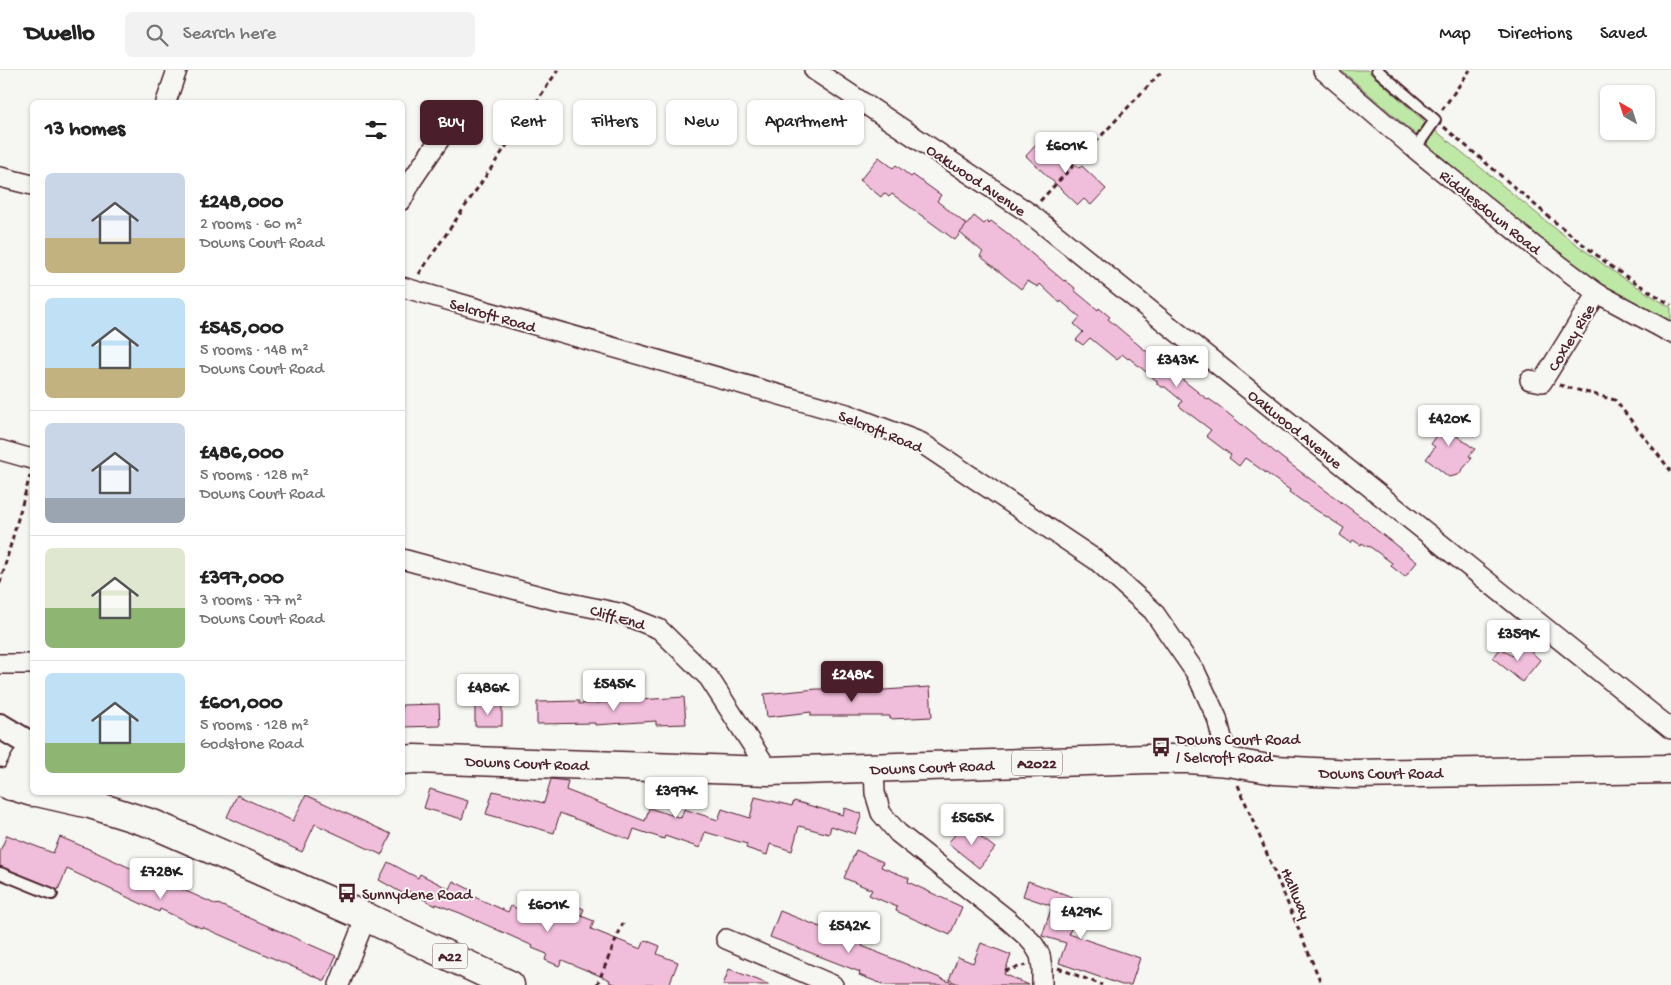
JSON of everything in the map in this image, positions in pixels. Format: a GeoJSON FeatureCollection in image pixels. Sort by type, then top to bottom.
{"type":"FeatureCollection","features":[{"type":"Feature","properties":{"kind":"main road"},"geometry":{"type":"LineString","coordinates":[[20,788],[30,756]]}},
{"type":"Feature","properties":{"kind":"main road","name":"Downs Court Road"},"geometry":{"type":"LineString","coordinates":[[405,760],[415,758],[769,771],[1148,759],[1189,759],[1228,762],[1274,770],[1353,774],[1671,769]]}},
{"type":"Feature","properties":{"kind":"main road","name":"A22"},"geometry":{"type":"LineString","coordinates":[[51,795],[90,804],[153,824],[366,917],[510,985]]}},
{"type":"Feature","properties":{"kind":"street"},"geometry":{"type":"LineString","coordinates":[[167,100],[177,70]]}},
{"type":"Feature","properties":{"kind":"street","name":"Oakwood Avenue"},"geometry":{"type":"LineString","coordinates":[[814,70],[1028,213],[1671,730]]}},
{"type":"Feature","properties":{"kind":"street","name":"Riddlesdown Road"},"geometry":{"type":"LineString","coordinates":[[1323,70],[1415,149],[1534,246],[1597,293],[1671,333]]}},
{"type":"Feature","properties":{"kind":"street"},"geometry":{"type":"LineString","coordinates":[[405,194],[412,180],[436,145]]}},
{"type":"Feature","properties":{"kind":"street"},"geometry":{"type":"LineString","coordinates":[[0,176],[30,184]]}},
{"type":"Feature","properties":{"kind":"street","name":"Selcroft Road"},"geometry":{"type":"LineString","coordinates":[[406,288],[847,414],[920,442],[1096,560],[1153,611],[1196,673],[1217,718],[1228,762]]}},
{"type":"Feature","properties":{"kind":"street","name":"Coxley Rise"},"geometry":{"type":"LineString","coordinates":[[1542,382],[1597,293]]}},
{"type":"Feature","properties":{"kind":"street"},"geometry":{"type":"LineString","coordinates":[[0,450],[30,466]]}},
{"type":"Feature","properties":{"kind":"street","name":"Cliff End"},"geometry":{"type":"LineString","coordinates":[[405,560],[555,600],[619,613],[659,629],[709,678],[769,771]]}},
{"type":"Feature","properties":{"kind":"street"},"geometry":{"type":"LineString","coordinates":[[0,664],[30,664]]}},
{"type":"Feature","properties":{"kind":"street"},"geometry":{"type":"LineString","coordinates":[[0,726],[30,743]]}},
{"type":"Feature","properties":{"kind":"street"},"geometry":{"type":"LineString","coordinates":[[874,768],[875,793],[881,813],[898,833],[1027,937],[1040,955],[1042,981]]}},
{"type":"Feature","properties":{"kind":"street"},"geometry":{"type":"LineString","coordinates":[[339,985],[366,917]]}},
{"type":"Feature","properties":{"kind":"street"},"geometry":{"type":"LineString","coordinates":[[726,939],[833,985]]}},
{"type":"Feature","properties":{"kind":"lane"},"geometry":{"type":"LineString","coordinates":[[1378,70],[1435,120],[1415,149]]}},
{"type":"Feature","properties":{"kind":"lane"},"geometry":{"type":"LineString","coordinates":[[0,873],[52,894]]}},
{"type":"Feature","properties":{"kind":"path"},"geometry":{"type":"LineString","coordinates":[[406,288],[558,70]]}},
{"type":"Feature","properties":{"kind":"path"},"geometry":{"type":"LineString","coordinates":[[1028,213],[1163,70]]}},
{"type":"Feature","properties":{"kind":"path"},"geometry":{"type":"LineString","coordinates":[[1470,70],[1435,120],[1555,222],[1613,268],[1671,305]]}},
{"type":"Feature","properties":{"kind":"path"},"geometry":{"type":"LineString","coordinates":[[1542,382],[1615,400],[1671,471]]}},
{"type":"Feature","properties":{"kind":"path"},"geometry":{"type":"LineString","coordinates":[[0,582],[30,471]]}},
{"type":"Feature","properties":{"kind":"path","name":"Hallway"},"geometry":{"type":"LineString","coordinates":[[1248,811],[1322,985]]}},
{"type":"Feature","properties":{"kind":"path"},"geometry":{"type":"LineString","coordinates":[[597,985],[623,924]]}},
{"type":"Feature","properties":{"kind":"path"},"geometry":{"type":"LineString","coordinates":[[1042,981],[1058,968],[1102,985]]}},
{"type":"Feature","properties":{"kind":"green space"},"geometry":{"type":"Polygon","coordinates":[[[1341,70],[1367,70],[1425,122],[1552,226],[1611,270],[1671,308],[1671,324],[1601,287],[1538,240],[1341,70]]]}},
{"type":"Feature","properties":{"kind":"building"},"geometry":{"type":"Polygon","coordinates":[[[1041,139],[1055,150],[1056,148],[1079,168],[1082,166],[1106,189],[1091,205],[1084,199],[1078,205],[1026,156],[1041,139]]]}},
{"type":"Feature","properties":{"kind":"building"},"geometry":{"type":"Polygon","coordinates":[[[879,157],[893,168],[896,165],[911,177],[913,175],[941,195],[937,201],[967,225],[955,240],[892,194],[889,197],[884,193],[881,197],[860,180],[879,157]]]}},
{"type":"Feature","properties":{"kind":"building"},"geometry":{"type":"Polygon","coordinates":[[[974,216],[984,224],[987,221],[989,223],[991,221],[1007,233],[1075,288],[1074,290],[1098,310],[1099,308],[1110,317],[1108,319],[1141,347],[1417,562],[1405,577],[1391,566],[1392,563],[1369,546],[1362,543],[1361,545],[1353,540],[1351,543],[1340,535],[1344,528],[1289,492],[1290,490],[1245,458],[1239,466],[1229,458],[1231,455],[1206,436],[1211,430],[1179,406],[1182,401],[1165,387],[1157,384],[1157,381],[1129,358],[1122,354],[1117,360],[1090,338],[1083,345],[1076,340],[1083,332],[1074,324],[1080,317],[1061,301],[1060,303],[1040,284],[1038,287],[1027,281],[1021,289],[980,256],[983,252],[960,233],[974,216]]]}},
{"type":"Feature","properties":{"kind":"building"},"geometry":{"type":"Polygon","coordinates":[[[1445,409],[1462,422],[1454,434],[1475,449],[1469,456],[1472,458],[1458,475],[1449,477],[1426,459],[1435,447],[1431,444],[1439,433],[1432,428],[1445,409]]]}},
{"type":"Feature","properties":{"kind":"building"},"geometry":{"type":"Polygon","coordinates":[[[1523,644],[1540,660],[1522,682],[1493,658],[1501,648],[1512,656],[1523,644]]]}},
{"type":"Feature","properties":{"kind":"building"},"geometry":{"type":"Polygon","coordinates":[[[930,687],[932,717],[890,719],[890,716],[811,716],[811,712],[767,717],[764,694],[817,689],[853,689],[853,692],[930,687]]]}},
{"type":"Feature","properties":{"kind":"building"},"geometry":{"type":"Polygon","coordinates":[[[684,697],[686,724],[656,725],[656,721],[595,725],[595,723],[537,724],[537,702],[579,701],[579,704],[684,697]]]}},
{"type":"Feature","properties":{"kind":"building"},"geometry":{"type":"Polygon","coordinates":[[[439,704],[440,726],[405,727],[405,705],[439,704]]]}},
{"type":"Feature","properties":{"kind":"building"},"geometry":{"type":"Polygon","coordinates":[[[475,706],[502,706],[502,726],[475,726],[475,706]]]}},
{"type":"Feature","properties":{"kind":"building"},"geometry":{"type":"Polygon","coordinates":[[[551,779],[568,781],[566,790],[645,821],[649,808],[681,818],[684,809],[718,820],[722,809],[750,818],[755,797],[792,806],[794,801],[843,815],[845,808],[862,814],[855,834],[831,826],[829,834],[799,826],[792,851],[770,844],[767,855],[746,848],[747,844],[705,832],[700,848],[665,836],[664,839],[634,829],[630,840],[560,813],[554,833],[486,814],[493,791],[544,803],[551,779]]]}},
{"type":"Feature","properties":{"kind":"building"},"geometry":{"type":"Polygon","coordinates":[[[430,789],[468,801],[462,819],[424,808],[430,789]]]}},
{"type":"Feature","properties":{"kind":"building"},"geometry":{"type":"Polygon","coordinates":[[[237,795],[293,821],[306,795],[391,834],[382,855],[315,824],[302,852],[227,817],[237,795]]]}},
{"type":"Feature","properties":{"kind":"building"},"geometry":{"type":"Polygon","coordinates":[[[964,824],[995,848],[979,868],[948,843],[964,824]]]}},
{"type":"Feature","properties":{"kind":"building"},"geometry":{"type":"Polygon","coordinates":[[[7,835],[53,853],[60,837],[176,889],[177,887],[218,904],[336,956],[325,981],[160,909],[159,912],[67,869],[58,890],[0,866],[0,851],[7,835]]]}},
{"type":"Feature","properties":{"kind":"building"},"geometry":{"type":"Polygon","coordinates":[[[856,850],[883,862],[881,867],[909,878],[908,882],[962,907],[950,935],[896,911],[897,907],[869,895],[872,890],[844,878],[856,850]]]}},
{"type":"Feature","properties":{"kind":"building"},"geometry":{"type":"Polygon","coordinates":[[[388,862],[418,878],[420,874],[449,889],[453,881],[471,890],[468,894],[508,912],[511,906],[543,920],[550,905],[565,911],[569,903],[584,909],[581,916],[594,921],[591,929],[641,949],[645,940],[660,946],[657,954],[678,962],[669,985],[618,985],[562,960],[559,966],[545,960],[547,954],[532,948],[533,946],[460,913],[436,904],[436,906],[406,890],[404,894],[379,880],[388,862]]]}},
{"type":"Feature","properties":{"kind":"building"},"geometry":{"type":"Polygon","coordinates":[[[1028,881],[1081,900],[1069,934],[1140,958],[1131,985],[1122,985],[1059,963],[1066,943],[1042,936],[1052,906],[1023,896],[1028,881]]]}},
{"type":"Feature","properties":{"kind":"building"},"geometry":{"type":"Polygon","coordinates":[[[780,911],[863,944],[862,946],[957,985],[885,985],[859,975],[860,972],[770,937],[780,911]]]}},
{"type":"Feature","properties":{"kind":"building"},"geometry":{"type":"Polygon","coordinates":[[[981,943],[1011,955],[1004,974],[1029,985],[961,985],[949,980],[958,957],[973,963],[981,943]]]}},
{"type":"Feature","properties":{"kind":"building"},"geometry":{"type":"Polygon","coordinates":[[[729,969],[768,984],[768,985],[723,985],[729,969]]]}},
{"type":"Feature","properties":{"kind":"place","name":"Downs Court Road / Selcroft Road"},"geometry":{"type":"Point","coordinates":[1161,747]}},
{"type":"Feature","properties":{"kind":"place","name":"Sunnydene Road"},"geometry":{"type":"Point","coordinates":[347,893]}}]}
